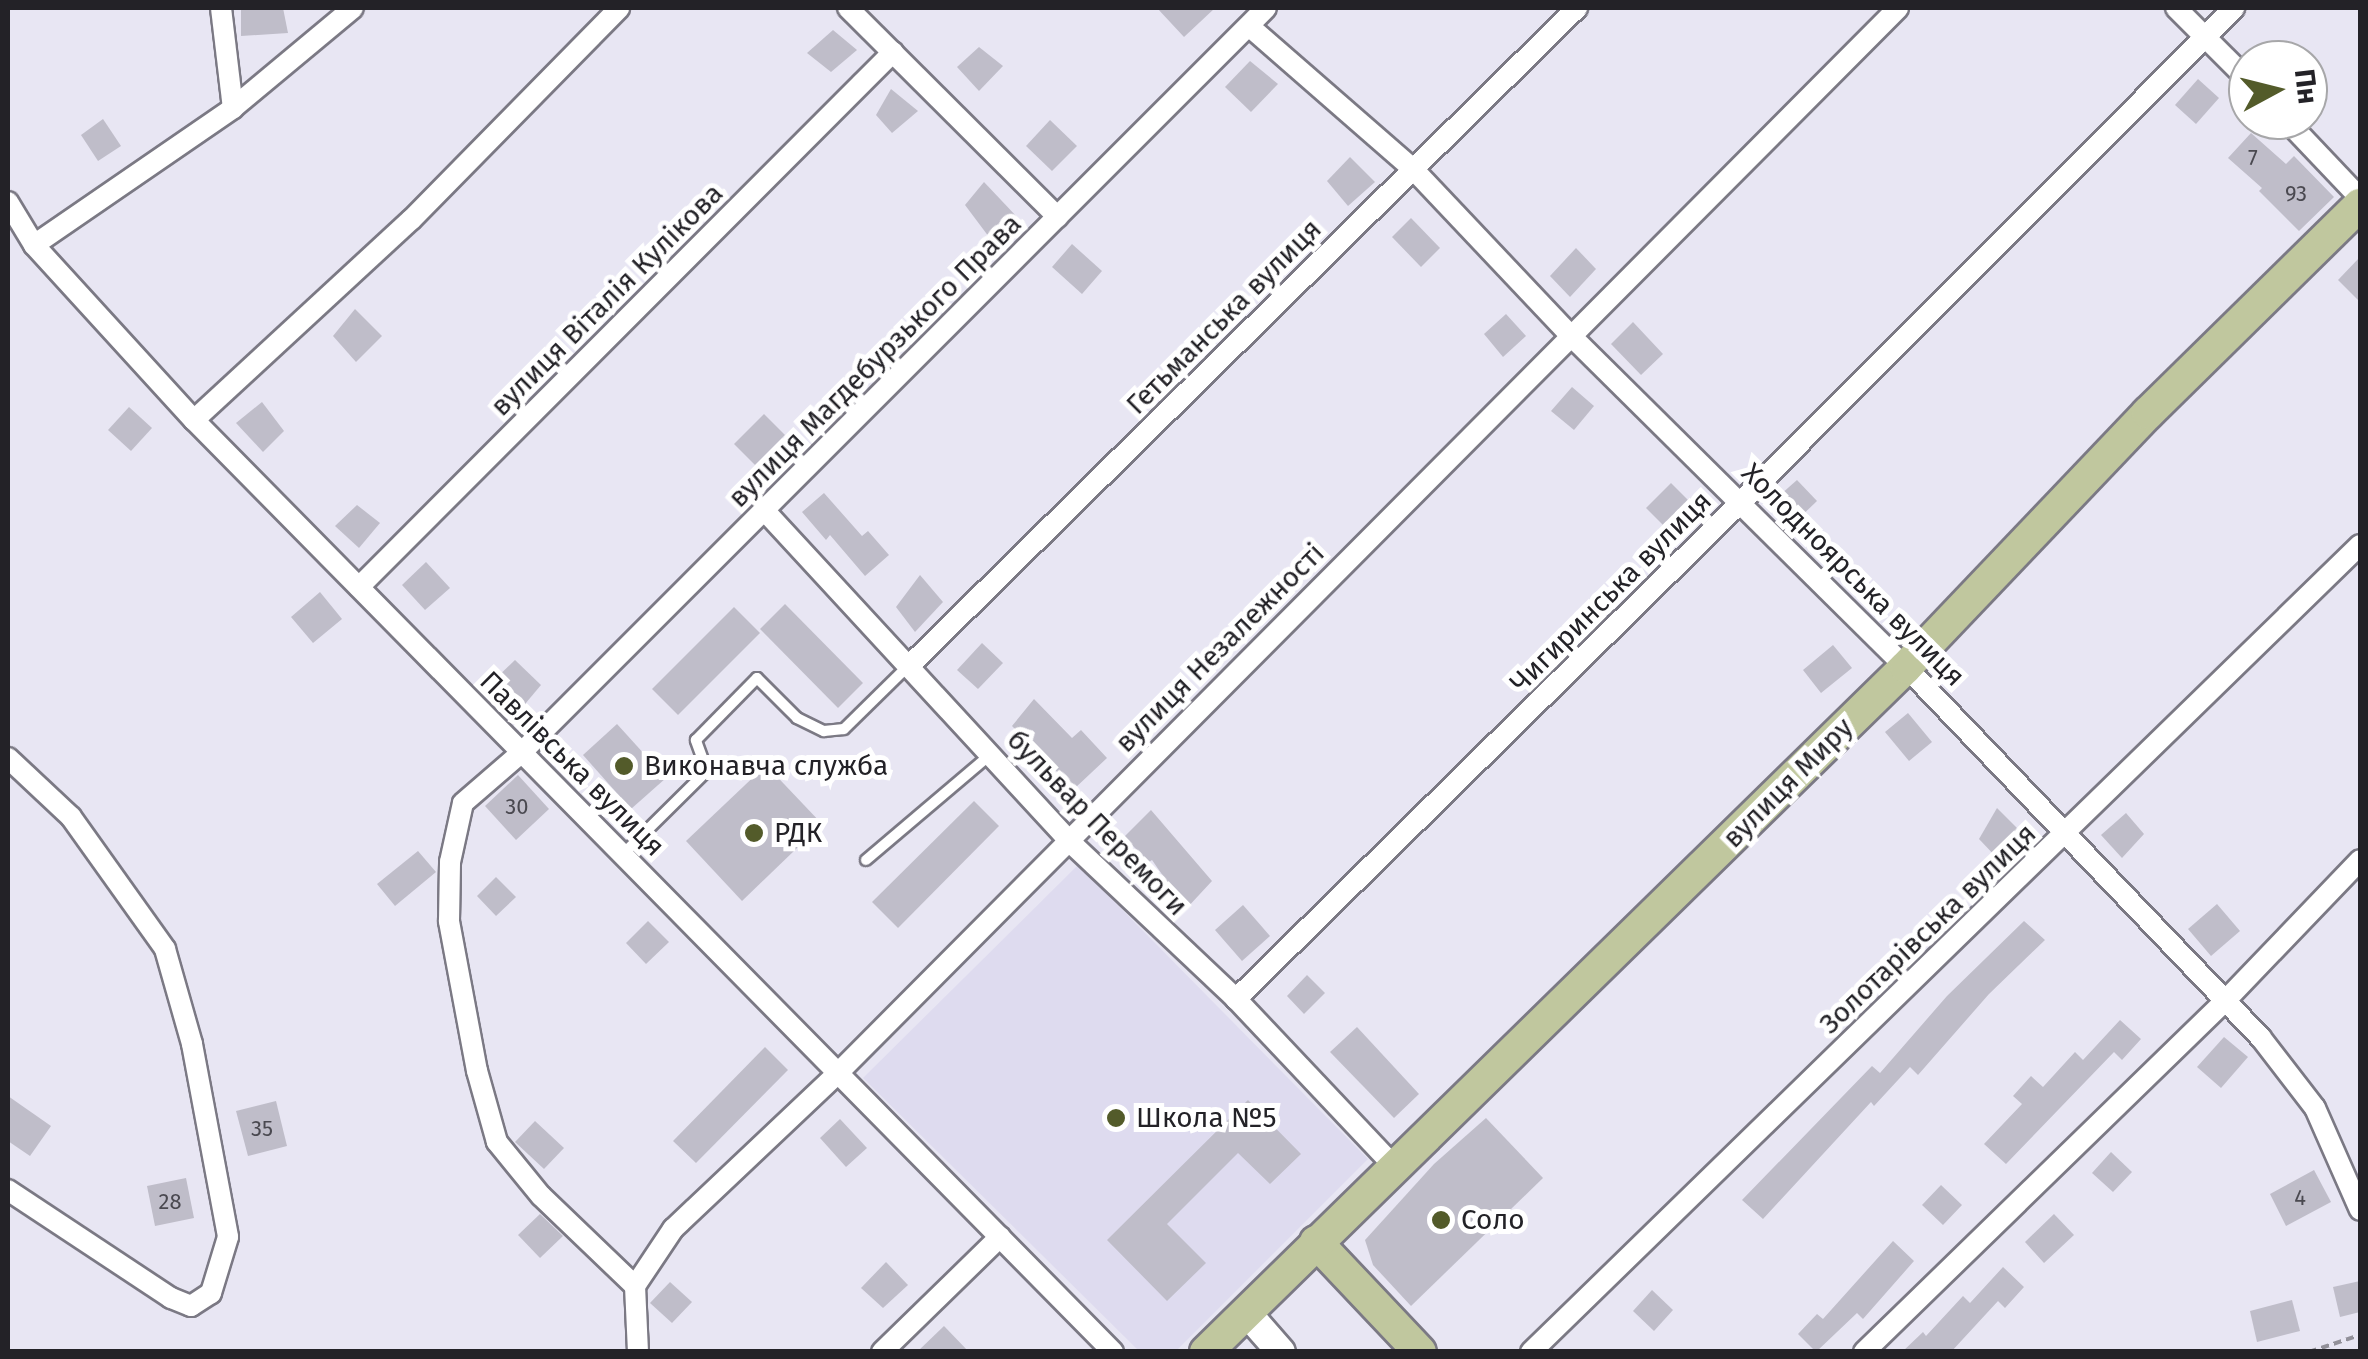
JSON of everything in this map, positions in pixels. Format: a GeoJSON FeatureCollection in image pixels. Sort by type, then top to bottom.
{"type":"FeatureCollection","features":[{"type":"Feature","properties":{"kind":"main road","name":"вулиця Миру"},"geometry":{"type":"LineString","coordinates":[[1206,1352],[1906,667],[2148,413],[2360,202]]}},
{"type":"Feature","properties":{"kind":"main road"},"geometry":{"type":"LineString","coordinates":[[1316,1242],[1420,1352]]}},
{"type":"Feature","properties":{"kind":"main road"},"geometry":{"type":"LineString","coordinates":[[1246,1312],[1281,1352]]}},
{"type":"Feature","properties":{"kind":"street"},"geometry":{"type":"LineString","coordinates":[[221,8],[233,108]]}},
{"type":"Feature","properties":{"kind":"street"},"geometry":{"type":"LineString","coordinates":[[34,245],[233,108],[353,8]]}},
{"type":"Feature","properties":{"kind":"street"},"geometry":{"type":"LineString","coordinates":[[194,420],[410,220],[620,8]]}},
{"type":"Feature","properties":{"kind":"street"},"geometry":{"type":"LineString","coordinates":[[848,8],[1058,217]]}},
{"type":"Feature","properties":{"kind":"street","name":"вулиця Магдебурзького Права"},"geometry":{"type":"LineString","coordinates":[[636,1286],[541,1196],[497,1142],[477,1071],[449,921],[450,862],[463,803],[522,752],[1266,8]]}},
{"type":"Feature","properties":{"kind":"street","name":"Гетьманська вулиця"},"geometry":{"type":"LineString","coordinates":[[909,666],[1577,8]]}},
{"type":"Feature","properties":{"kind":"street","name":"вулиця Незалежності"},"geometry":{"type":"LineString","coordinates":[[636,1286],[673,1228],[837,1074],[1898,8]]}},
{"type":"Feature","properties":{"kind":"street"},"geometry":{"type":"LineString","coordinates":[[2176,8],[2228,60]]}},
{"type":"Feature","properties":{"kind":"street","name":"Чигиринська вулиця"},"geometry":{"type":"LineString","coordinates":[[1236,999],[1742,501],[2234,8]]}},
{"type":"Feature","properties":{"kind":"street","name":"Холодноярська вулиця"},"geometry":{"type":"LineString","coordinates":[[1249,26],[1413,169],[1570,335],[1906,667],[2225,1000],[2316,1108],[2360,1210]]}},
{"type":"Feature","properties":{"kind":"street","name":"вулиця Віталія Кулікова"},"geometry":{"type":"LineString","coordinates":[[359,586],[893,52]]}},
{"type":"Feature","properties":{"kind":"street"},"geometry":{"type":"LineString","coordinates":[[2304,140],[2360,202]]}},
{"type":"Feature","properties":{"kind":"street","name":"Павлівська вулиця"},"geometry":{"type":"LineString","coordinates":[[8,202],[34,245],[194,420],[1112,1352]]}},
{"type":"Feature","properties":{"kind":"street","name":"бульвар Перемоги"},"geometry":{"type":"LineString","coordinates":[[764,510],[1068,840],[1236,999],[1397,1169]]}},
{"type":"Feature","properties":{"kind":"street","name":"Золотарівська вулиця"},"geometry":{"type":"LineString","coordinates":[[1531,1352],[2360,545]]}},
{"type":"Feature","properties":{"kind":"street"},"geometry":{"type":"LineString","coordinates":[[8,758],[71,817],[164,948],[192,1044],[228,1237],[211,1293],[191,1306],[171,1298],[8,1190]]}},
{"type":"Feature","properties":{"kind":"street"},"geometry":{"type":"LineString","coordinates":[[1864,1352],[2225,1000],[2360,860]]}},
{"type":"Feature","properties":{"kind":"street"},"geometry":{"type":"LineString","coordinates":[[882,1352],[1000,1237]]}},
{"type":"Feature","properties":{"kind":"street"},"geometry":{"type":"LineString","coordinates":[[636,1286],[638,1352]]}},
{"type":"Feature","properties":{"kind":"lane"},"geometry":{"type":"LineString","coordinates":[[623,854],[706,771],[696,740],[757,678],[797,718],[824,731],[844,728],[909,666]]}},
{"type":"Feature","properties":{"kind":"lane"},"geometry":{"type":"LineString","coordinates":[[866,860],[991,754]]}},
{"type":"Feature","properties":{"kind":"path"},"geometry":{"type":"LineString","coordinates":[[2309,1352],[2360,1335]]}},
{"type":"Feature","properties":{"kind":"shaded area","name":"Школа №5"},"geometry":{"type":"Polygon","coordinates":[[[1078,865],[1368,1159],[1176,1351],[1139,1351],[863,1078],[1078,865]]]}},
{"type":"Feature","properties":{"kind":"building"},"geometry":{"type":"Polygon","coordinates":[[[241,8],[283,8],[288,33],[241,36],[241,8]]]}},
{"type":"Feature","properties":{"kind":"building"},"geometry":{"type":"Polygon","coordinates":[[[1157,8],[1215,8],[1184,37],[1157,8]]]}},
{"type":"Feature","properties":{"kind":"building"},"geometry":{"type":"Polygon","coordinates":[[[833,30],[857,50],[831,72],[807,53],[833,30]]]}},
{"type":"Feature","properties":{"kind":"building"},"geometry":{"type":"Polygon","coordinates":[[[979,47],[1003,66],[979,91],[957,67],[979,47]]]}},
{"type":"Feature","properties":{"kind":"building"},"geometry":{"type":"Polygon","coordinates":[[[1250,61],[1278,84],[1251,112],[1225,87],[1250,61]]]}},
{"type":"Feature","properties":{"kind":"building"},"geometry":{"type":"Polygon","coordinates":[[[2198,79],[2219,98],[2196,124],[2175,105],[2198,79]]]}},
{"type":"Feature","properties":{"kind":"building"},"geometry":{"type":"Polygon","coordinates":[[[891,89],[918,111],[892,133],[876,115],[891,89]]]}},
{"type":"Feature","properties":{"kind":"building"},"geometry":{"type":"Polygon","coordinates":[[[103,119],[121,146],[98,161],[81,135],[103,119]]]}},
{"type":"Feature","properties":{"kind":"building"},"geometry":{"type":"Polygon","coordinates":[[[1050,120],[1077,146],[1052,171],[1026,146],[1050,120]]]}},
{"type":"Feature","properties":{"kind":"building"},"geometry":{"type":"Polygon","coordinates":[[[2245,140],[2259,140],[2286,164],[2294,156],[2334,197],[2299,231],[2259,191],[2262,188],[2228,158],[2245,140]]]}},
{"type":"Feature","properties":{"kind":"building"},"geometry":{"type":"Polygon","coordinates":[[[1350,157],[1375,182],[1348,206],[1327,181],[1350,157]]]}},
{"type":"Feature","properties":{"kind":"building"},"geometry":{"type":"Polygon","coordinates":[[[984,182],[1018,218],[992,241],[965,205],[984,182]]]}},
{"type":"Feature","properties":{"kind":"building"},"geometry":{"type":"Polygon","coordinates":[[[1411,218],[1440,248],[1421,267],[1392,237],[1411,218]]]}},
{"type":"Feature","properties":{"kind":"building"},"geometry":{"type":"Polygon","coordinates":[[[1072,244],[1102,271],[1082,294],[1052,267],[1072,244]]]}},
{"type":"Feature","properties":{"kind":"building"},"geometry":{"type":"Polygon","coordinates":[[[1576,248],[1596,269],[1570,297],[1550,276],[1576,248]]]}},
{"type":"Feature","properties":{"kind":"building"},"geometry":{"type":"Polygon","coordinates":[[[2360,257],[2360,302],[2338,280],[2360,257]]]}},
{"type":"Feature","properties":{"kind":"building"},"geometry":{"type":"Polygon","coordinates":[[[355,309],[382,336],[356,362],[333,336],[355,309]]]}},
{"type":"Feature","properties":{"kind":"building"},"geometry":{"type":"Polygon","coordinates":[[[1506,314],[1526,336],[1503,357],[1484,334],[1506,314]]]}},
{"type":"Feature","properties":{"kind":"building"},"geometry":{"type":"Polygon","coordinates":[[[1633,322],[1663,354],[1641,375],[1611,344],[1633,322]]]}},
{"type":"Feature","properties":{"kind":"building"},"geometry":{"type":"Polygon","coordinates":[[[1572,387],[1594,406],[1574,430],[1551,411],[1572,387]]]}},
{"type":"Feature","properties":{"kind":"building"},"geometry":{"type":"Polygon","coordinates":[[[262,402],[284,431],[263,452],[236,423],[262,402]]]}},
{"type":"Feature","properties":{"kind":"building"},"geometry":{"type":"Polygon","coordinates":[[[129,407],[152,428],[131,451],[108,430],[129,407]]]}},
{"type":"Feature","properties":{"kind":"building"},"geometry":{"type":"Polygon","coordinates":[[[764,414],[785,435],[755,465],[734,444],[764,414]]]}},
{"type":"Feature","properties":{"kind":"building"},"geometry":{"type":"Polygon","coordinates":[[[1797,480],[1817,501],[1794,523],[1773,501],[1797,480]]]}},
{"type":"Feature","properties":{"kind":"building"},"geometry":{"type":"Polygon","coordinates":[[[1671,483],[1692,504],[1667,529],[1646,508],[1671,483]]]}},
{"type":"Feature","properties":{"kind":"building"},"geometry":{"type":"Polygon","coordinates":[[[824,493],[862,536],[868,531],[889,555],[865,576],[830,535],[826,540],[802,512],[824,493]]]}},
{"type":"Feature","properties":{"kind":"building"},"geometry":{"type":"Polygon","coordinates":[[[357,505],[380,523],[359,548],[335,526],[357,505]]]}},
{"type":"Feature","properties":{"kind":"building"},"geometry":{"type":"Polygon","coordinates":[[[426,562],[450,588],[425,610],[402,585],[426,562]]]}},
{"type":"Feature","properties":{"kind":"building"},"geometry":{"type":"Polygon","coordinates":[[[920,575],[943,602],[915,632],[896,607],[920,575]]]}},
{"type":"Feature","properties":{"kind":"building"},"geometry":{"type":"Polygon","coordinates":[[[320,592],[342,619],[313,643],[291,617],[320,592]]]}},
{"type":"Feature","properties":{"kind":"building"},"geometry":{"type":"Polygon","coordinates":[[[785,604],[863,683],[838,708],[760,629],[785,604]]]}},
{"type":"Feature","properties":{"kind":"building"},"geometry":{"type":"Polygon","coordinates":[[[734,607],[760,633],[678,715],[652,689],[734,607]]]}},
{"type":"Feature","properties":{"kind":"building"},"geometry":{"type":"Polygon","coordinates":[[[982,643],[1003,663],[978,689],[957,670],[982,643]]]}},
{"type":"Feature","properties":{"kind":"building"},"geometry":{"type":"Polygon","coordinates":[[[1833,645],[1852,668],[1821,693],[1803,670],[1833,645]]]}},
{"type":"Feature","properties":{"kind":"building"},"geometry":{"type":"Polygon","coordinates":[[[515,660],[541,685],[520,710],[492,682],[515,660]]]}},
{"type":"Feature","properties":{"kind":"building"},"geometry":{"type":"Polygon","coordinates":[[[1034,699],[1072,738],[1081,730],[1107,758],[1074,789],[1012,726],[1034,699]]]}},
{"type":"Feature","properties":{"kind":"building"},"geometry":{"type":"Polygon","coordinates":[[[1908,713],[1932,742],[1909,761],[1885,732],[1908,713]]]}},
{"type":"Feature","properties":{"kind":"building","name":"Виконавча служба"},"geometry":{"type":"Polygon","coordinates":[[[617,724],[666,778],[631,809],[583,755],[617,724]]]}},
{"type":"Feature","properties":{"kind":"building","name":"РДК"},"geometry":{"type":"Polygon","coordinates":[[[766,765],[822,824],[742,901],[686,841],[766,765]]]}},
{"type":"Feature","properties":{"kind":"building"},"geometry":{"type":"Polygon","coordinates":[[[518,775],[549,809],[516,840],[485,806],[518,775]]]}},
{"type":"Feature","properties":{"kind":"building"},"geometry":{"type":"Polygon","coordinates":[[[974,801],[999,826],[898,928],[872,902],[974,801]]]}},
{"type":"Feature","properties":{"kind":"building"},"geometry":{"type":"Polygon","coordinates":[[[1997,808],[2023,834],[1998,859],[1979,839],[1997,808]]]}},
{"type":"Feature","properties":{"kind":"building"},"geometry":{"type":"Polygon","coordinates":[[[1151,810],[1212,881],[1186,909],[1152,860],[1149,862],[1124,837],[1151,810]]]}},
{"type":"Feature","properties":{"kind":"building"},"geometry":{"type":"Polygon","coordinates":[[[2126,813],[2144,834],[2122,858],[2101,835],[2126,813]]]}},
{"type":"Feature","properties":{"kind":"building"},"geometry":{"type":"Polygon","coordinates":[[[418,851],[436,872],[395,906],[377,884],[418,851]]]}},
{"type":"Feature","properties":{"kind":"building"},"geometry":{"type":"Polygon","coordinates":[[[496,877],[516,897],[496,916],[477,896],[496,877]]]}},
{"type":"Feature","properties":{"kind":"building"},"geometry":{"type":"Polygon","coordinates":[[[2217,904],[2240,931],[2211,956],[2188,929],[2217,904]]]}},
{"type":"Feature","properties":{"kind":"building"},"geometry":{"type":"Polygon","coordinates":[[[1243,905],[1270,936],[1242,961],[1215,930],[1243,905]]]}},
{"type":"Feature","properties":{"kind":"building"},"geometry":{"type":"Polygon","coordinates":[[[648,921],[669,942],[646,964],[626,943],[648,921]]]}},
{"type":"Feature","properties":{"kind":"building"},"geometry":{"type":"Polygon","coordinates":[[[2024,921],[2045,940],[1989,994],[1918,1075],[1910,1067],[1874,1106],[1871,1102],[1763,1219],[1742,1200],[1872,1066],[1880,1073],[1947,996],[2024,921]]]}},
{"type":"Feature","properties":{"kind":"building"},"geometry":{"type":"Polygon","coordinates":[[[1307,975],[1325,993],[1304,1014],[1287,996],[1307,975]]]}},
{"type":"Feature","properties":{"kind":"building"},"geometry":{"type":"Polygon","coordinates":[[[2120,1020],[2141,1039],[2122,1060],[2114,1052],[2006,1164],[1984,1144],[2022,1104],[2013,1096],[2031,1076],[2043,1087],[2075,1052],[2083,1060],[2120,1020]]]}},
{"type":"Feature","properties":{"kind":"building"},"geometry":{"type":"Polygon","coordinates":[[[1357,1027],[1419,1094],[1394,1118],[1330,1052],[1357,1027]]]}},
{"type":"Feature","properties":{"kind":"building"},"geometry":{"type":"Polygon","coordinates":[[[2224,1037],[2248,1057],[2221,1088],[2197,1067],[2224,1037]]]}},
{"type":"Feature","properties":{"kind":"building"},"geometry":{"type":"Polygon","coordinates":[[[765,1047],[788,1070],[696,1163],[673,1141],[765,1047]]]}},
{"type":"Feature","properties":{"kind":"building"},"geometry":{"type":"Polygon","coordinates":[[[8,1096],[51,1126],[30,1156],[8,1141],[8,1096]]]}},
{"type":"Feature","properties":{"kind":"building"},"geometry":{"type":"Polygon","coordinates":[[[1248,1100],[1301,1154],[1270,1184],[1238,1153],[1167,1224],[1206,1263],[1167,1301],[1107,1240],[1248,1100]]]}},
{"type":"Feature","properties":{"kind":"building"},"geometry":{"type":"Polygon","coordinates":[[[276,1101],[287,1146],[248,1156],[236,1111],[276,1101]]]}},
{"type":"Feature","properties":{"kind":"building","name":"Соло"},"geometry":{"type":"Polygon","coordinates":[[[1486,1118],[1543,1178],[1411,1306],[1373,1265],[1365,1240],[1434,1164],[1486,1118]]]}},
{"type":"Feature","properties":{"kind":"building"},"geometry":{"type":"Polygon","coordinates":[[[840,1119],[867,1148],[846,1167],[820,1138],[840,1119]]]}},
{"type":"Feature","properties":{"kind":"building"},"geometry":{"type":"Polygon","coordinates":[[[535,1121],[564,1148],[544,1169],[515,1142],[535,1121]]]}},
{"type":"Feature","properties":{"kind":"building"},"geometry":{"type":"Polygon","coordinates":[[[2111,1152],[2132,1172],[2113,1192],[2092,1173],[2111,1152]]]}},
{"type":"Feature","properties":{"kind":"building"},"geometry":{"type":"Polygon","coordinates":[[[2314,1170],[2331,1202],[2286,1226],[2270,1194],[2314,1170]]]}},
{"type":"Feature","properties":{"kind":"building"},"geometry":{"type":"Polygon","coordinates":[[[186,1178],[194,1218],[155,1226],[147,1186],[186,1178]]]}},
{"type":"Feature","properties":{"kind":"building"},"geometry":{"type":"Polygon","coordinates":[[[1941,1185],[1962,1205],[1943,1225],[1922,1205],[1941,1185]]]}},
{"type":"Feature","properties":{"kind":"building"},"geometry":{"type":"Polygon","coordinates":[[[540,1214],[563,1236],[540,1258],[518,1235],[540,1214]]]}},
{"type":"Feature","properties":{"kind":"building"},"geometry":{"type":"Polygon","coordinates":[[[2054,1214],[2074,1235],[2044,1263],[2025,1242],[2054,1214]]]}},
{"type":"Feature","properties":{"kind":"building"},"geometry":{"type":"Polygon","coordinates":[[[1893,1241],[1914,1261],[1863,1319],[1857,1313],[1816,1352],[1798,1334],[1817,1314],[1823,1319],[1893,1241]]]}},
{"type":"Feature","properties":{"kind":"building"},"geometry":{"type":"Polygon","coordinates":[[[886,1262],[908,1285],[883,1308],[861,1288],[886,1262]]]}},
{"type":"Feature","properties":{"kind":"building"},"geometry":{"type":"Polygon","coordinates":[[[2003,1267],[2024,1287],[2005,1308],[1998,1301],[1951,1352],[1902,1352],[1923,1332],[1926,1336],[1963,1296],[1970,1303],[2003,1267]]]}},
{"type":"Feature","properties":{"kind":"building"},"geometry":{"type":"Polygon","coordinates":[[[2360,1281],[2360,1312],[2340,1317],[2333,1287],[2360,1281]]]}},
{"type":"Feature","properties":{"kind":"building"},"geometry":{"type":"Polygon","coordinates":[[[670,1282],[692,1302],[672,1323],[650,1303],[670,1282]]]}},
{"type":"Feature","properties":{"kind":"building"},"geometry":{"type":"Polygon","coordinates":[[[1652,1290],[1673,1310],[1654,1331],[1633,1311],[1652,1290]]]}},
{"type":"Feature","properties":{"kind":"building"},"geometry":{"type":"Polygon","coordinates":[[[2292,1300],[2300,1331],[2257,1342],[2250,1311],[2292,1300]]]}},
{"type":"Feature","properties":{"kind":"building"},"geometry":{"type":"Polygon","coordinates":[[[944,1326],[969,1352],[917,1352],[944,1326]]]}},
{"type":"Feature","properties":{"kind":"place","name":"Виконавча служба"},"geometry":{"type":"Point","coordinates":[624,766]}},
{"type":"Feature","properties":{"kind":"place","name":"РДК"},"geometry":{"type":"Point","coordinates":[754,833]}},
{"type":"Feature","properties":{"kind":"place","name":"Школа №5"},"geometry":{"type":"Point","coordinates":[1116,1118]}},
{"type":"Feature","properties":{"kind":"place","name":"Соло"},"geometry":{"type":"Point","coordinates":[1441,1220]}}]}
